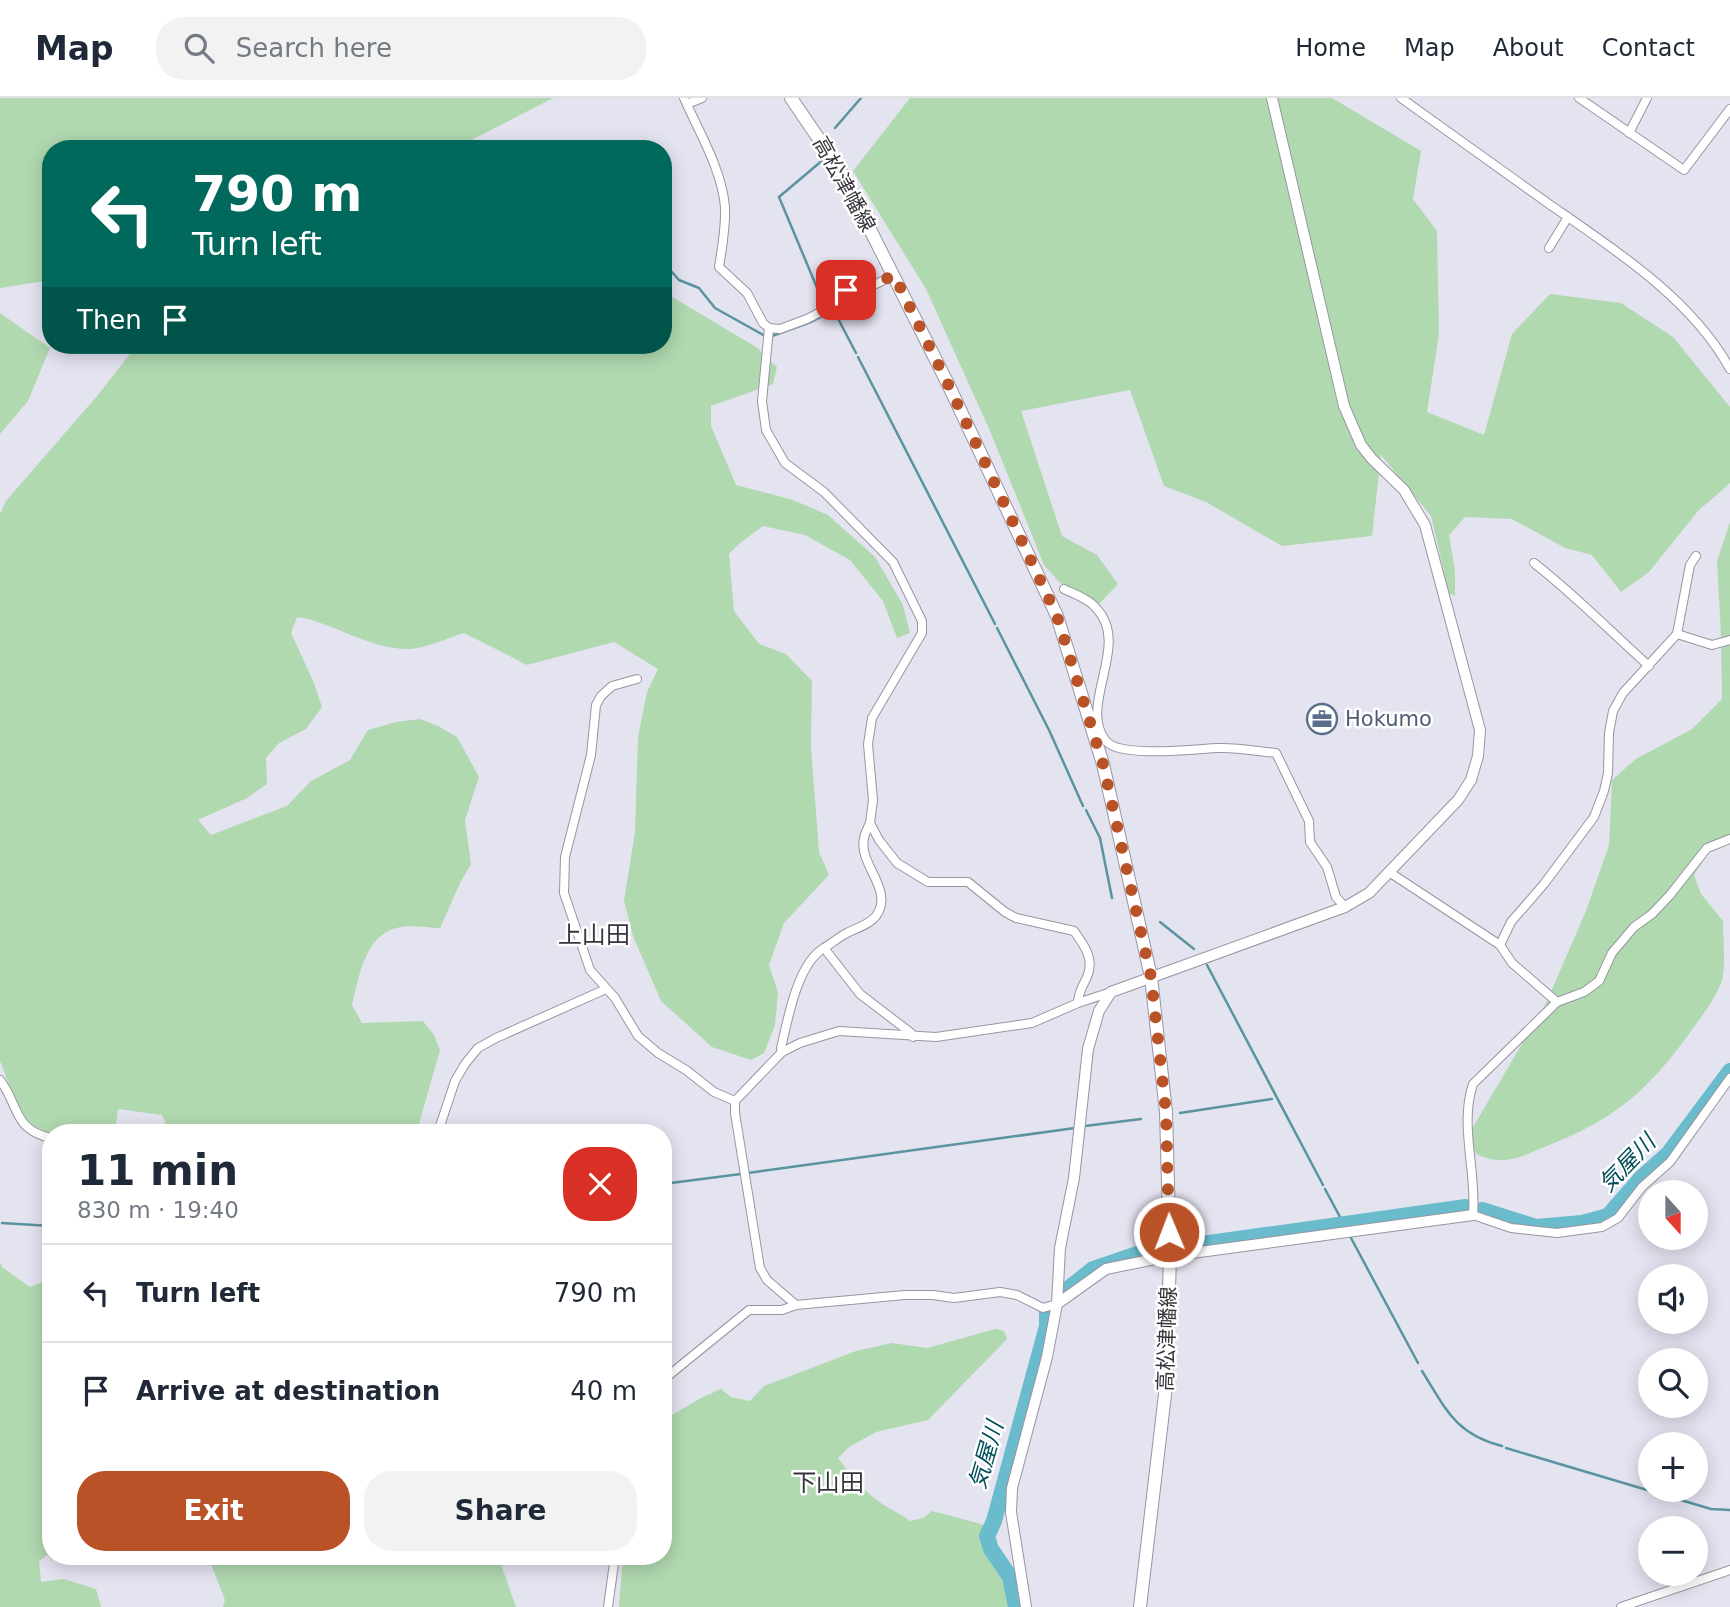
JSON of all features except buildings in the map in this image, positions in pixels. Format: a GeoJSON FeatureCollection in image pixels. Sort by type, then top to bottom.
{"type":"FeatureCollection","features":[{"type":"Feature","properties":{"kind":"main road","name":"高松津幡線"},"geometry":{"type":"LineString","coordinates":[[791,98],[840,170],[894,275],[1057,616],[1103,764],[1151,977],[1166,1112],[1170,1256],[1166,1386],[1140,1607]]}},
{"type":"Feature","properties":{"kind":"street"},"geometry":{"type":"LineString","coordinates":[[702,98],[685,101],[716,173],[725,206],[724,239],[719,267],[747,293],[762,323],[769,328],[780,329],[830,307],[846,290],[876,284],[894,275]]}},
{"type":"Feature","properties":{"kind":"street"},"geometry":{"type":"LineString","coordinates":[[735,1101],[782,1052],[800,1042],[839,1031],[936,1037],[1032,1023],[1077,1003],[1345,907],[1369,893],[1458,800],[1471,780],[1478,756],[1480,730],[1425,525],[1404,491],[1361,445],[1344,406],[1272,98]]}},
{"type":"Feature","properties":{"kind":"street"},"geometry":{"type":"LineString","coordinates":[[1401,98],[1637,266],[1707,334],[1730,369]]}},
{"type":"Feature","properties":{"kind":"street"},"geometry":{"type":"LineString","coordinates":[[1579,98],[1684,170],[1730,109]]}},
{"type":"Feature","properties":{"kind":"street"},"geometry":{"type":"LineString","coordinates":[[1629,133],[1647,98]]}},
{"type":"Feature","properties":{"kind":"street"},"geometry":{"type":"LineString","coordinates":[[1549,248],[1568,217]]}},
{"type":"Feature","properties":{"kind":"street"},"geometry":{"type":"LineString","coordinates":[[769,328],[762,401],[766,430],[785,463],[824,492],[893,562],[922,621],[922,633],[872,718],[868,744],[873,800],[863,850],[881,894],[880,907],[869,922],[845,933],[815,953],[797,988],[780,1048],[782,1052]]}},
{"type":"Feature","properties":{"kind":"street"},"geometry":{"type":"LineString","coordinates":[[1500,945],[1511,922],[1544,884],[1594,817],[1608,773],[1609,733],[1613,711],[1623,693],[1677,635],[1690,565],[1696,556]]}},
{"type":"Feature","properties":{"kind":"street"},"geometry":{"type":"LineString","coordinates":[[1534,563],[1567,589],[1649,666]]}},
{"type":"Feature","properties":{"kind":"street"},"geometry":{"type":"LineString","coordinates":[[1064,589],[1095,606],[1108,628],[1110,640],[1098,709],[1102,734],[1109,745],[1151,751],[1218,748],[1276,752],[1308,821],[1310,842],[1327,867],[1336,897],[1345,907]]}},
{"type":"Feature","properties":{"kind":"street"},"geometry":{"type":"LineString","coordinates":[[1677,635],[1712,645],[1730,640]]}},
{"type":"Feature","properties":{"kind":"street"},"geometry":{"type":"LineString","coordinates":[[637,679],[612,686],[596,705],[591,755],[565,857],[564,893],[590,970],[615,998],[638,1036],[714,1092],[735,1101]]}},
{"type":"Feature","properties":{"kind":"street"},"geometry":{"type":"LineString","coordinates":[[1083,699],[1100,694]]}},
{"type":"Feature","properties":{"kind":"street"},"geometry":{"type":"LineString","coordinates":[[870,823],[889,856],[928,882],[968,882],[1004,912],[1017,918],[1074,931],[1086,947],[1091,963],[1077,1003]]}},
{"type":"Feature","properties":{"kind":"street"},"geometry":{"type":"LineString","coordinates":[[1472,1215],[1474,1198],[1467,1102],[1473,1084],[1557,1002],[1584,992],[1599,981],[1612,953],[1634,927],[1653,914],[1707,848],[1730,839]]}},
{"type":"Feature","properties":{"kind":"street"},"geometry":{"type":"LineString","coordinates":[[1389,872],[1500,945],[1512,963],[1557,1002]]}},
{"type":"Feature","properties":{"kind":"street"},"geometry":{"type":"LineString","coordinates":[[824,948],[860,994],[913,1037]]}},
{"type":"Feature","properties":{"kind":"street"},"geometry":{"type":"LineString","coordinates":[[441,1124],[455,1081],[478,1048],[606,989]]}},
{"type":"Feature","properties":{"kind":"street"},"geometry":{"type":"LineString","coordinates":[[1026,1607],[1012,1512],[1012,1488],[1047,1357],[1057,1304],[1060,1248],[1074,1178],[1088,1049],[1099,1011],[1111,992]]}},
{"type":"Feature","properties":{"kind":"street"},"geometry":{"type":"LineString","coordinates":[[672,1373],[749,1310],[782,1310],[796,1305],[905,1294],[954,1298],[1000,1292],[1017,1296],[1043,1308],[1057,1304],[1106,1269],[1170,1256],[1472,1215],[1511,1228],[1558,1233],[1602,1227],[1618,1218],[1642,1187],[1670,1162],[1730,1078]]}},
{"type":"Feature","properties":{"kind":"street"},"geometry":{"type":"LineString","coordinates":[[0,1080],[20,1121],[42,1136]]}},
{"type":"Feature","properties":{"kind":"street"},"geometry":{"type":"LineString","coordinates":[[735,1101],[760,1268],[766,1280],[796,1305]]}},
{"type":"Feature","properties":{"kind":"street"},"geometry":{"type":"LineString","coordinates":[[608,1607],[614,1565]]}},
{"type":"Feature","properties":{"kind":"street"},"geometry":{"type":"LineString","coordinates":[[1621,1607],[1730,1570]]}},
{"type":"Feature","properties":{"kind":"green space"},"geometry":{"type":"Polygon","coordinates":[[[0,98],[553,98],[471,140],[42,140],[42,281],[0,288],[0,98]]]}},
{"type":"Feature","properties":{"kind":"green space"},"geometry":{"type":"Polygon","coordinates":[[[910,98],[1332,98],[1421,151],[1413,199],[1437,231],[1439,334],[1427,412],[1484,435],[1512,334],[1550,294],[1621,303],[1673,337],[1730,407],[1730,483],[1698,511],[1649,572],[1621,592],[1592,555],[1565,548],[1512,519],[1465,517],[1449,535],[1455,571],[1455,596],[1449,593],[1431,516],[1381,455],[1372,536],[1282,546],[1206,502],[1164,486],[1130,390],[1021,411],[1062,536],[1097,555],[1118,584],[1099,604],[1064,587],[1044,565],[990,431],[926,289],[853,171],[910,98]]]}},
{"type":"Feature","properties":{"kind":"green space"},"geometry":{"type":"Polygon","coordinates":[[[672,297],[756,347],[777,367],[773,384],[711,406],[711,426],[736,485],[793,500],[828,515],[875,557],[903,605],[910,633],[897,638],[883,601],[850,560],[805,535],[763,526],[729,554],[734,611],[759,644],[786,654],[812,681],[811,748],[819,852],[829,875],[784,923],[769,965],[778,992],[775,1025],[764,1053],[751,1060],[712,1047],[661,1001],[633,936],[624,901],[635,832],[638,737],[647,692],[658,669],[614,642],[527,665],[464,633],[427,646],[412,649],[392,648],[297,617],[291,633],[322,707],[306,729],[279,743],[266,758],[267,784],[247,798],[198,820],[211,835],[287,806],[311,781],[350,760],[368,730],[420,719],[457,737],[479,777],[465,820],[471,864],[440,928],[401,927],[379,937],[361,969],[352,1005],[362,1023],[423,1021],[434,1035],[440,1050],[419,1124],[166,1124],[162,1115],[118,1109],[116,1124],[42,1124],[42,1130],[30,1123],[19,1107],[0,1061],[0,514],[6,501],[130,354],[672,354],[672,297]]]}},
{"type":"Feature","properties":{"kind":"green space"},"geometry":{"type":"Polygon","coordinates":[[[0,313],[42,342],[42,354],[48,354],[28,401],[0,434],[0,313]]]}},
{"type":"Feature","properties":{"kind":"green space"},"geometry":{"type":"Polygon","coordinates":[[[1730,522],[1730,837],[1708,853],[1694,875],[1701,894],[1723,921],[1722,980],[1704,1013],[1676,1052],[1645,1086],[1611,1114],[1571,1136],[1520,1157],[1504,1160],[1486,1158],[1476,1154],[1469,1134],[1546,1003],[1586,911],[1609,845],[1612,780],[1636,759],[1692,729],[1722,699],[1717,561],[1730,522]]]}},
{"type":"Feature","properties":{"kind":"green space"},"geometry":{"type":"Polygon","coordinates":[[[0,1262],[2,1267],[30,1287],[42,1282],[41,1582],[64,1579],[96,1589],[101,1607],[0,1607],[0,1262]]]}},
{"type":"Feature","properties":{"kind":"green space"},"geometry":{"type":"Polygon","coordinates":[[[995,1329],[1004,1331],[1007,1339],[928,1420],[876,1432],[849,1447],[838,1458],[869,1494],[910,1521],[923,1518],[932,1511],[985,1525],[1007,1587],[1011,1607],[619,1607],[622,1565],[672,1565],[672,1415],[721,1389],[731,1397],[750,1401],[764,1386],[856,1351],[892,1343],[927,1348],[995,1329]]]}},
{"type":"Feature","properties":{"kind":"green space"},"geometry":{"type":"Polygon","coordinates":[[[212,1565],[501,1565],[516,1607],[223,1607],[225,1600],[212,1565]]]}},
{"type":"Feature","properties":{"kind":"waterway"},"geometry":{"type":"LineString","coordinates":[[835,128],[861,98]]}},
{"type":"Feature","properties":{"kind":"waterway"},"geometry":{"type":"LineString","coordinates":[[824,159],[779,197],[823,302],[827,304]]}},
{"type":"Feature","properties":{"kind":"waterway"},"geometry":{"type":"LineString","coordinates":[[672,272],[679,280],[699,288],[715,308],[765,336]]}},
{"type":"Feature","properties":{"kind":"waterway"},"geometry":{"type":"LineString","coordinates":[[833,309],[856,353]]}},
{"type":"Feature","properties":{"kind":"waterway"},"geometry":{"type":"LineString","coordinates":[[772,336],[835,310]]}},
{"type":"Feature","properties":{"kind":"waterway"},"geometry":{"type":"LineString","coordinates":[[858,357],[995,624]]}},
{"type":"Feature","properties":{"kind":"waterway"},"geometry":{"type":"LineString","coordinates":[[997,628],[1049,730],[1083,806]]}},
{"type":"Feature","properties":{"kind":"waterway"},"geometry":{"type":"LineString","coordinates":[[1086,810],[1100,838],[1112,898]]}},
{"type":"Feature","properties":{"kind":"waterway"},"geometry":{"type":"LineString","coordinates":[[1160,922],[1194,949]]}},
{"type":"Feature","properties":{"kind":"waterway"},"geometry":{"type":"LineString","coordinates":[[1207,965],[1323,1185]]}},
{"type":"Feature","properties":{"kind":"waterway","name":"気屋川"},"geometry":{"type":"LineString","coordinates":[[1482,1210],[1536,1227],[1582,1223],[1608,1216],[1641,1178],[1668,1154],[1730,1071]]}},
{"type":"Feature","properties":{"kind":"waterway"},"geometry":{"type":"LineString","coordinates":[[1180,1113],[1272,1099]]}},
{"type":"Feature","properties":{"kind":"waterway"},"geometry":{"type":"LineString","coordinates":[[1085,1126],[1141,1119]]}},
{"type":"Feature","properties":{"kind":"waterway"},"geometry":{"type":"LineString","coordinates":[[748,1173],[1075,1128]]}},
{"type":"Feature","properties":{"kind":"waterway"},"geometry":{"type":"LineString","coordinates":[[672,1183],[741,1174]]}},
{"type":"Feature","properties":{"kind":"waterway"},"geometry":{"type":"LineString","coordinates":[[1325,1189],[1340,1217]]}},
{"type":"Feature","properties":{"kind":"waterway","name":"気屋川"},"geometry":{"type":"LineString","coordinates":[[1202,1244],[1466,1207]]}},
{"type":"Feature","properties":{"kind":"waterway"},"geometry":{"type":"LineString","coordinates":[[2,1223],[42,1225]]}},
{"type":"Feature","properties":{"kind":"waterway"},"geometry":{"type":"LineString","coordinates":[[1351,1238],[1418,1363]]}},
{"type":"Feature","properties":{"kind":"waterway","name":"気屋川"},"geometry":{"type":"LineString","coordinates":[[1068,1289],[1093,1269],[1146,1251]]}},
{"type":"Feature","properties":{"kind":"waterway","name":"気屋川"},"geometry":{"type":"LineString","coordinates":[[1016,1607],[1010,1577],[991,1549],[987,1536],[994,1521],[1047,1326],[1047,1311]]}},
{"type":"Feature","properties":{"kind":"waterway"},"geometry":{"type":"LineString","coordinates":[[1422,1371],[1445,1408],[1462,1427],[1473,1435],[1502,1446]]}},
{"type":"Feature","properties":{"kind":"waterway"},"geometry":{"type":"LineString","coordinates":[[1506,1448],[1711,1509],[1730,1510]]}},
{"type":"Feature","properties":{"kind":"place","name":"Hokumo"},"geometry":{"type":"Point","coordinates":[1322,719]}},
{"type":"Feature","properties":{"kind":"district","name":"上山田"},"geometry":{"type":"Point","coordinates":[594,935]}},
{"type":"Feature","properties":{"kind":"district","name":"下山田"},"geometry":{"type":"Point","coordinates":[828,1483]}},
{"type":"Feature","properties":{"kind":"route"},"geometry":{"type":"LineString","coordinates":[[846,290],[876,284],[894,275],[1057,616],[1103,764],[1151,977],[1166,1112],[1169,1232]]}}]}
